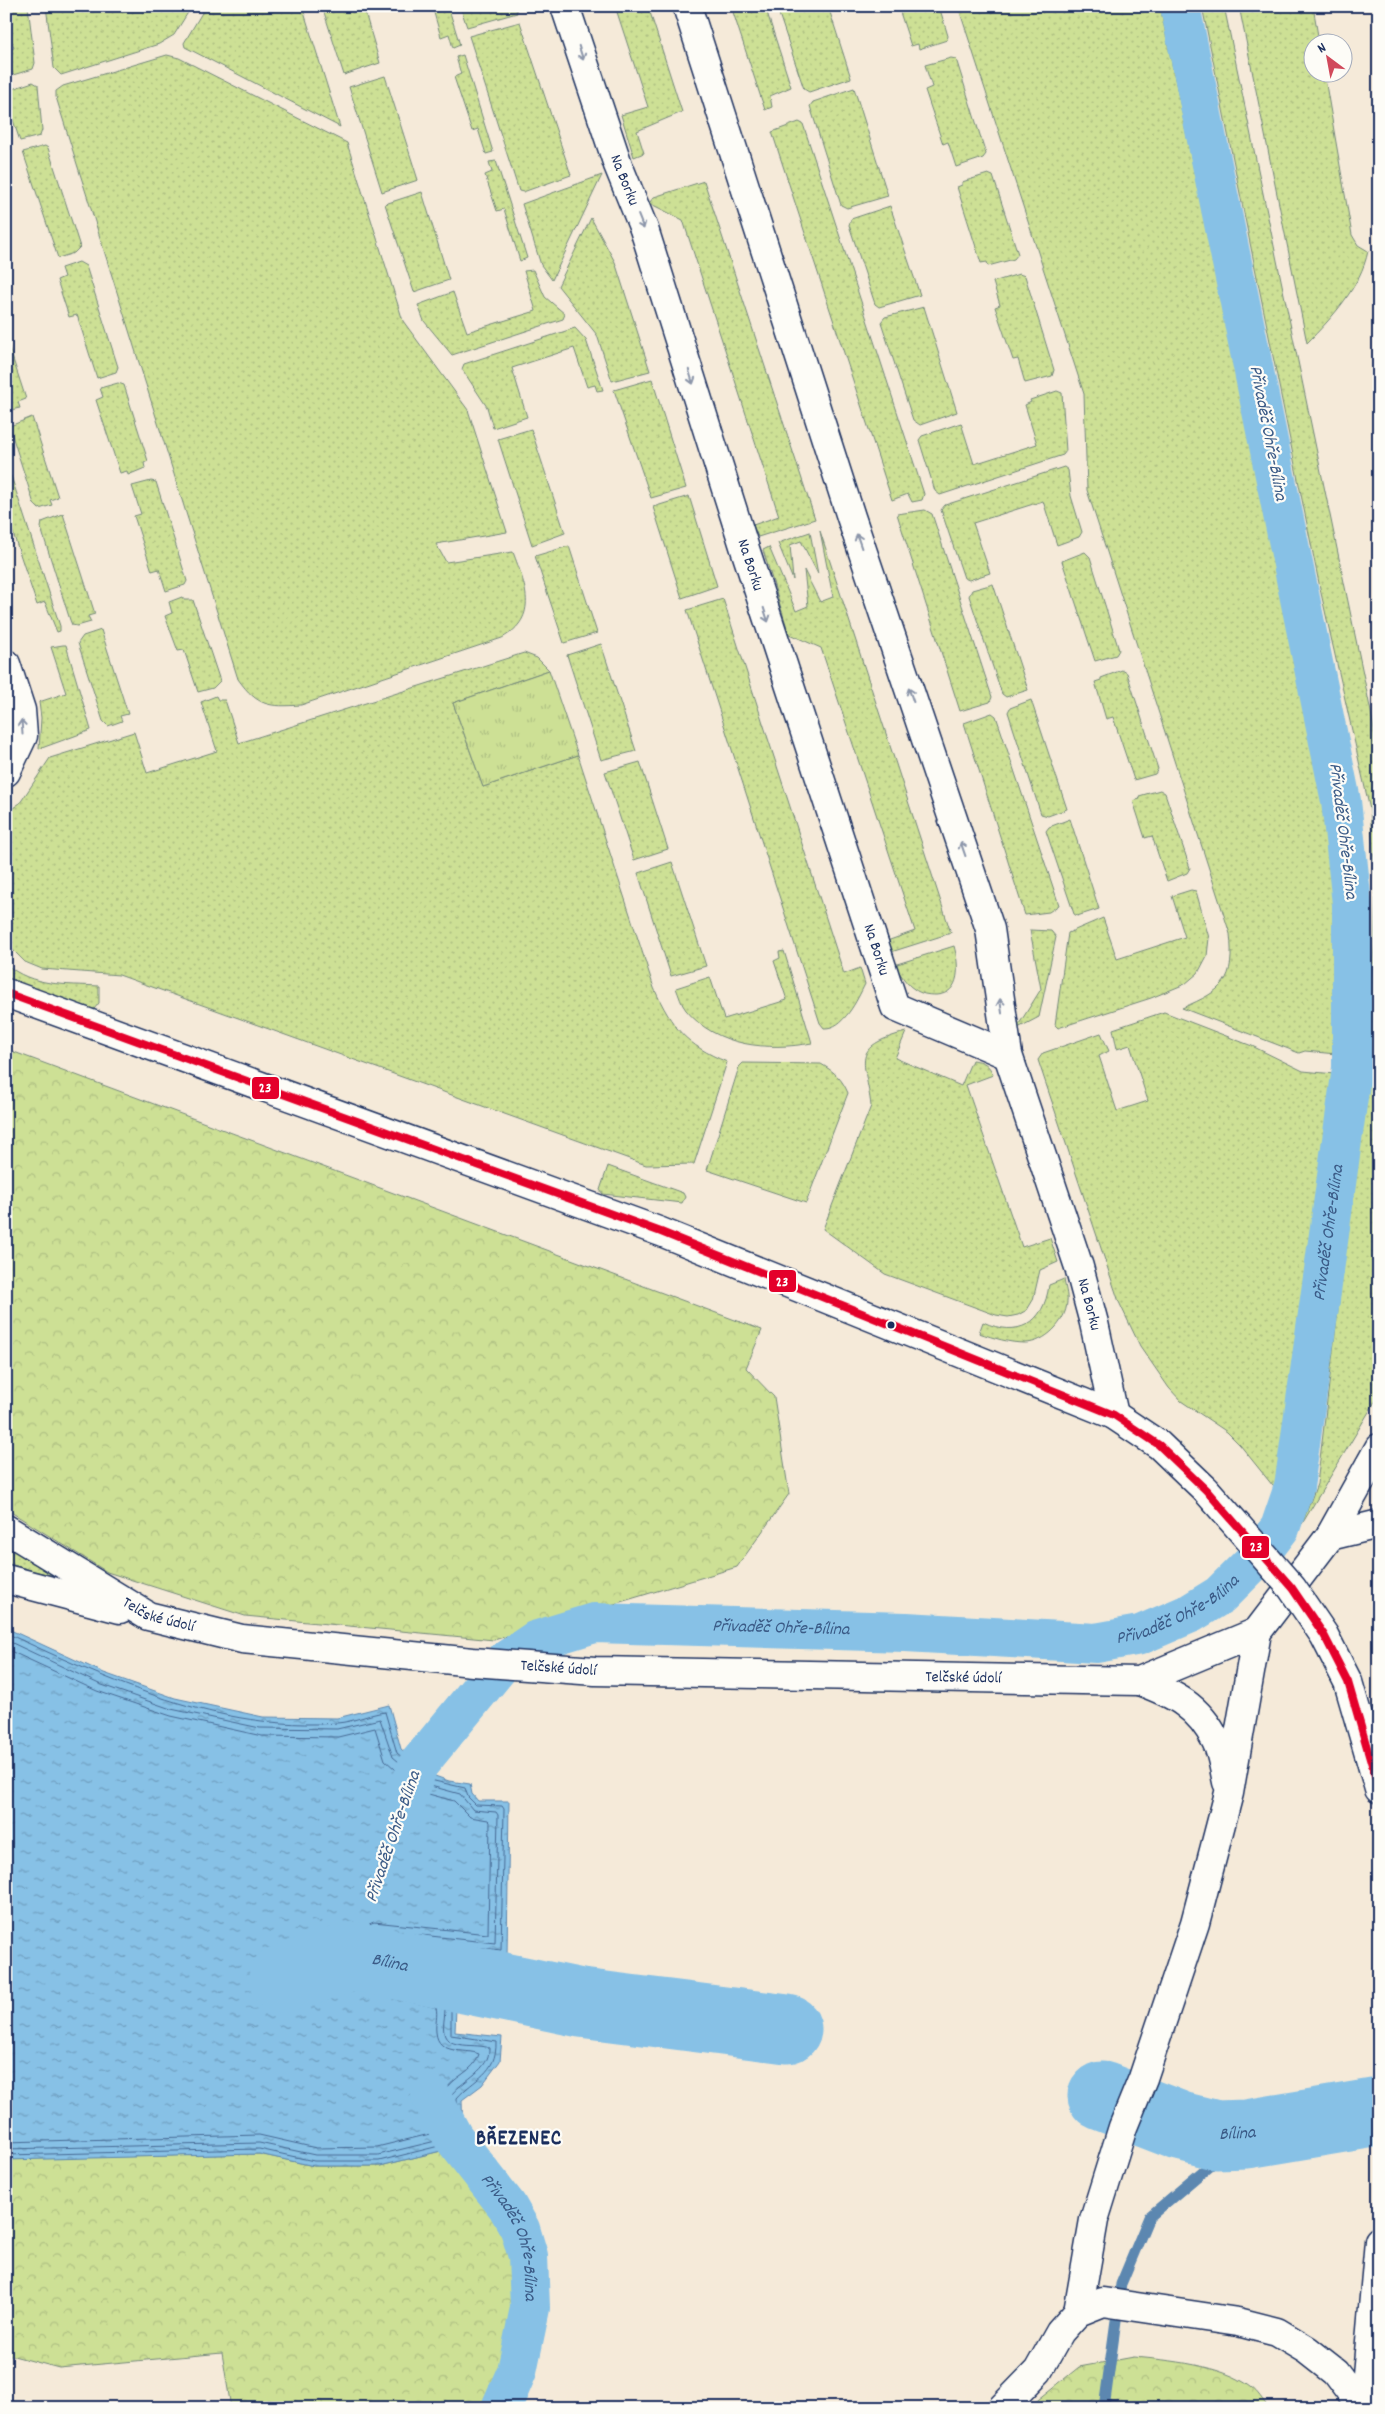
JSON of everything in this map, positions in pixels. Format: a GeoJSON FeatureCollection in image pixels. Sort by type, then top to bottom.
{"type":"FeatureCollection","features":[{"type":"Feature","properties":{"kind":"street","name":"Na Borku"},"geometry":{"type":"LineString","coordinates":[[566,6],[618,165],[644,229],[745,549],[895,1007],[1008,1055]]}},
{"type":"Feature","properties":{"kind":"street","name":"Na Borku"},"geometry":{"type":"LineString","coordinates":[[687,6],[851,517],[990,929],[1008,1055],[1079,1267],[1094,1323],[1114,1415]]}},
{"type":"Feature","properties":{"kind":"street"},"geometry":{"type":"LineString","coordinates":[[6,664],[21,710],[23,736],[6,772]]}},
{"type":"Feature","properties":{"kind":"street"},"geometry":{"type":"LineString","coordinates":[[6,993],[661,1232],[1114,1415],[1159,1445],[1206,1490],[1292,1588],[1324,1635],[1348,1682],[1379,1789]]}},
{"type":"Feature","properties":{"kind":"street"},"geometry":{"type":"LineString","coordinates":[[1078,2312],[1094,2220],[1123,2128],[1143,2078],[1195,1923],[1229,1793],[1257,1632],[1330,1536],[1379,1448]]}},
{"type":"Feature","properties":{"kind":"street"},"geometry":{"type":"LineString","coordinates":[[1330,1536],[1379,1524]]}},
{"type":"Feature","properties":{"kind":"street","name":"Telčské údolí"},"geometry":{"type":"LineString","coordinates":[[6,1529],[148,1616],[242,1639],[473,1662],[605,1671],[1139,1681]]}},
{"type":"Feature","properties":{"kind":"street"},"geometry":{"type":"LineString","coordinates":[[6,1579],[148,1616]]}},
{"type":"Feature","properties":{"kind":"street"},"geometry":{"type":"LineString","coordinates":[[1139,1681],[1257,1632]]}},
{"type":"Feature","properties":{"kind":"street"},"geometry":{"type":"LineString","coordinates":[[1139,1681],[1171,1693],[1200,1716],[1217,1742],[1229,1793]]}},
{"type":"Feature","properties":{"kind":"street"},"geometry":{"type":"LineString","coordinates":[[1363,2408],[1379,2241]]}},
{"type":"Feature","properties":{"kind":"street"},"geometry":{"type":"LineString","coordinates":[[1002,2408],[1038,2371],[1060,2332],[1078,2312],[1103,2302],[1238,2322],[1277,2332],[1306,2350],[1335,2372],[1363,2408]]}},
{"type":"Feature","properties":{"kind":"green space"},"geometry":{"type":"Polygon","coordinates":[[[8,6],[28,6],[35,63],[33,69],[6,77],[6,50],[14,48],[6,25],[8,6]]]}},
{"type":"Feature","properties":{"kind":"green space"},"geometry":{"type":"Polygon","coordinates":[[[46,6],[192,6],[174,35],[159,44],[61,75],[54,68],[46,6]]]}},
{"type":"Feature","properties":{"kind":"green space"},"geometry":{"type":"Polygon","coordinates":[[[206,6],[302,6],[340,127],[185,47],[184,43],[206,6]]]}},
{"type":"Feature","properties":{"kind":"green space"},"geometry":{"type":"Polygon","coordinates":[[[322,6],[363,6],[380,63],[344,75],[322,6]]]}},
{"type":"Feature","properties":{"kind":"green space"},"geometry":{"type":"Polygon","coordinates":[[[432,6],[448,6],[460,45],[453,48],[449,34],[441,37],[432,6]]]}},
{"type":"Feature","properties":{"kind":"green space"},"geometry":{"type":"Polygon","coordinates":[[[460,6],[515,6],[517,13],[467,27],[460,6]]]}},
{"type":"Feature","properties":{"kind":"green space"},"geometry":{"type":"Polygon","coordinates":[[[615,6],[648,6],[682,112],[637,131],[644,153],[634,157],[621,115],[648,107],[615,6]]]}},
{"type":"Feature","properties":{"kind":"green space"},"geometry":{"type":"Polygon","coordinates":[[[731,6],[765,6],[791,87],[770,96],[772,107],[765,110],[731,6]]]}},
{"type":"Feature","properties":{"kind":"green space"},"geometry":{"type":"Polygon","coordinates":[[[778,6],[828,6],[851,78],[809,92],[804,89],[777,8],[778,6]]]}},
{"type":"Feature","properties":{"kind":"green space"},"geometry":{"type":"Polygon","coordinates":[[[898,6],[939,6],[948,36],[947,40],[919,49],[918,44],[911,46],[898,6]]]}},
{"type":"Feature","properties":{"kind":"green space"},"geometry":{"type":"Polygon","coordinates":[[[958,6],[1160,6],[1325,804],[1336,910],[1336,1054],[1305,1051],[1299,1053],[1182,1008],[1208,995],[1224,982],[1231,963],[1230,934],[1087,490],[1084,394],[958,6]]]}},
{"type":"Feature","properties":{"kind":"green space"},"geometry":{"type":"Polygon","coordinates":[[[1202,6],[1224,6],[1371,712],[1379,760],[1379,1059],[1366,1058],[1374,947],[1376,887],[1370,810],[1321,593],[1202,6]]]}},
{"type":"Feature","properties":{"kind":"green space"},"geometry":{"type":"Polygon","coordinates":[[[1239,6],[1313,6],[1317,32],[1302,32],[1302,82],[1326,82],[1352,235],[1358,245],[1368,251],[1359,277],[1352,289],[1326,323],[1307,343],[1239,6]]]}},
{"type":"Feature","properties":{"kind":"green space"},"geometry":{"type":"Polygon","coordinates":[[[520,22],[571,175],[523,192],[519,191],[469,36],[520,22]]]}},
{"type":"Feature","properties":{"kind":"green space"},"geometry":{"type":"Polygon","coordinates":[[[167,55],[179,58],[347,143],[403,321],[468,410],[507,532],[436,544],[446,562],[513,552],[522,576],[525,588],[525,610],[514,630],[502,638],[301,705],[280,706],[265,703],[252,695],[238,679],[56,97],[56,91],[63,86],[167,55]]]}},
{"type":"Feature","properties":{"kind":"green space"},"geometry":{"type":"Polygon","coordinates":[[[463,55],[493,152],[486,154],[478,129],[472,131],[454,77],[461,74],[456,57],[463,55]]]}},
{"type":"Feature","properties":{"kind":"green space"},"geometry":{"type":"Polygon","coordinates":[[[951,58],[956,59],[986,154],[983,158],[956,167],[948,142],[943,144],[925,90],[932,87],[925,65],[951,58]]]}},
{"type":"Feature","properties":{"kind":"green space"},"geometry":{"type":"Polygon","coordinates":[[[385,76],[418,180],[382,192],[349,87],[385,76]]]}},
{"type":"Feature","properties":{"kind":"green space"},"geometry":{"type":"Polygon","coordinates":[[[33,82],[38,85],[42,130],[40,136],[20,141],[6,99],[6,91],[33,82]]]}},
{"type":"Feature","properties":{"kind":"green space"},"geometry":{"type":"Polygon","coordinates":[[[854,88],[888,196],[847,208],[841,205],[810,106],[813,102],[854,88]]]}},
{"type":"Feature","properties":{"kind":"green space"},"geometry":{"type":"Polygon","coordinates":[[[799,122],[803,124],[924,494],[922,500],[912,502],[908,494],[892,500],[772,132],[799,122]]]}},
{"type":"Feature","properties":{"kind":"green space"},"geometry":{"type":"Polygon","coordinates":[[[45,146],[48,148],[80,247],[74,253],[58,258],[23,152],[45,146]]]}},
{"type":"Feature","properties":{"kind":"green space"},"geometry":{"type":"Polygon","coordinates":[[[496,161],[527,258],[520,261],[504,209],[497,211],[485,175],[492,172],[489,162],[496,161]]]}},
{"type":"Feature","properties":{"kind":"green space"},"geometry":{"type":"Polygon","coordinates":[[[988,174],[993,176],[1018,254],[1014,259],[988,266],[987,262],[981,263],[957,187],[962,185],[962,182],[988,174]]]}},
{"type":"Feature","properties":{"kind":"green space"},"geometry":{"type":"Polygon","coordinates":[[[602,175],[552,280],[541,265],[522,204],[602,175]]]}},
{"type":"Feature","properties":{"kind":"green space"},"geometry":{"type":"Polygon","coordinates":[[[704,181],[815,519],[758,537],[753,525],[779,516],[683,220],[649,203],[654,197],[704,181]]]}},
{"type":"Feature","properties":{"kind":"green space"},"geometry":{"type":"Polygon","coordinates":[[[422,192],[449,280],[414,292],[385,204],[422,192]]]}},
{"type":"Feature","properties":{"kind":"green space"},"geometry":{"type":"Polygon","coordinates":[[[890,206],[920,295],[879,307],[875,304],[849,225],[851,219],[890,206]]]}},
{"type":"Feature","properties":{"kind":"green space"},"geometry":{"type":"Polygon","coordinates":[[[591,218],[615,262],[650,371],[612,381],[597,335],[558,286],[591,218]]]}},
{"type":"Feature","properties":{"kind":"green space"},"geometry":{"type":"Polygon","coordinates":[[[79,262],[86,266],[118,367],[116,372],[97,378],[77,315],[69,317],[57,280],[64,277],[61,268],[79,262]]]}},
{"type":"Feature","properties":{"kind":"green space"},"geometry":{"type":"Polygon","coordinates":[[[533,270],[545,297],[565,314],[563,319],[452,355],[424,321],[418,305],[453,292],[467,332],[536,311],[524,271],[533,270]]]}},
{"type":"Feature","properties":{"kind":"green space"},"geometry":{"type":"Polygon","coordinates":[[[1019,274],[1025,276],[1054,370],[1052,376],[1025,383],[1018,359],[1013,360],[995,307],[1000,305],[993,282],[1019,274]]]}},
{"type":"Feature","properties":{"kind":"green space"},"geometry":{"type":"Polygon","coordinates":[[[924,307],[957,412],[920,425],[913,420],[881,322],[885,317],[924,307]]]}},
{"type":"Feature","properties":{"kind":"green space"},"geometry":{"type":"Polygon","coordinates":[[[575,328],[586,340],[603,390],[597,391],[595,385],[587,387],[574,348],[512,368],[527,417],[493,428],[487,407],[462,369],[464,364],[575,328]]]}},
{"type":"Feature","properties":{"kind":"green space"},"geometry":{"type":"Polygon","coordinates":[[[6,338],[26,399],[18,402],[20,408],[6,411],[6,338]]]}},
{"type":"Feature","properties":{"kind":"green space"},"geometry":{"type":"Polygon","coordinates":[[[652,379],[686,488],[651,498],[614,390],[652,379]]]}},
{"type":"Feature","properties":{"kind":"green space"},"geometry":{"type":"Polygon","coordinates":[[[118,383],[124,385],[148,461],[144,463],[145,468],[128,475],[127,471],[120,473],[96,400],[103,397],[100,388],[118,383]]]}},
{"type":"Feature","properties":{"kind":"green space"},"geometry":{"type":"Polygon","coordinates":[[[1057,391],[1062,393],[1066,451],[1063,455],[940,495],[935,491],[919,440],[922,436],[961,423],[974,464],[1037,444],[1025,405],[1031,402],[1030,400],[1057,391]]]}},
{"type":"Feature","properties":{"kind":"green space"},"geometry":{"type":"Polygon","coordinates":[[[32,417],[58,497],[50,500],[52,505],[39,509],[34,504],[10,429],[10,426],[32,417]]]}},
{"type":"Feature","properties":{"kind":"green space"},"geometry":{"type":"Polygon","coordinates":[[[531,429],[565,533],[532,545],[498,439],[531,429]]]}},
{"type":"Feature","properties":{"kind":"green space"},"geometry":{"type":"Polygon","coordinates":[[[1064,467],[1068,470],[1071,496],[1082,532],[1079,537],[1057,545],[1043,501],[973,523],[990,573],[969,580],[964,578],[941,510],[945,505],[1064,467]]]}},
{"type":"Feature","properties":{"kind":"green space"},"geometry":{"type":"Polygon","coordinates":[[[11,476],[60,626],[60,631],[57,632],[45,602],[37,605],[6,512],[6,477],[11,476]]]}},
{"type":"Feature","properties":{"kind":"green space"},"geometry":{"type":"Polygon","coordinates":[[[151,481],[156,482],[187,581],[185,585],[166,591],[159,569],[152,571],[134,516],[141,514],[132,486],[151,481]]]}},
{"type":"Feature","properties":{"kind":"green space"},"geometry":{"type":"Polygon","coordinates":[[[689,496],[717,586],[682,598],[653,507],[689,496]]]}},
{"type":"Feature","properties":{"kind":"green space"},"geometry":{"type":"Polygon","coordinates":[[[925,510],[932,514],[992,697],[990,702],[960,711],[897,514],[925,510]]]}},
{"type":"Feature","properties":{"kind":"green space"},"geometry":{"type":"Polygon","coordinates":[[[63,514],[95,614],[88,616],[91,622],[77,626],[72,625],[70,620],[41,528],[42,522],[63,514]]]}},
{"type":"Feature","properties":{"kind":"green space"},"geometry":{"type":"Polygon","coordinates":[[[820,531],[951,933],[891,952],[887,941],[915,931],[821,648],[789,634],[763,550],[769,547],[796,611],[808,606],[804,570],[820,602],[833,597],[820,531]]]}},
{"type":"Feature","properties":{"kind":"green space"},"geometry":{"type":"Polygon","coordinates":[[[810,532],[818,574],[801,541],[790,545],[793,580],[778,543],[810,532]]]}},
{"type":"Feature","properties":{"kind":"green space"},"geometry":{"type":"Polygon","coordinates":[[[569,546],[597,633],[564,643],[535,556],[569,546]]]}},
{"type":"Feature","properties":{"kind":"green space"},"geometry":{"type":"Polygon","coordinates":[[[1085,552],[1090,557],[1119,650],[1116,655],[1095,661],[1062,561],[1085,552]]]}},
{"type":"Feature","properties":{"kind":"green space"},"geometry":{"type":"Polygon","coordinates":[[[993,584],[1028,690],[1006,697],[1002,694],[969,596],[972,590],[993,584]]]}},
{"type":"Feature","properties":{"kind":"green space"},"geometry":{"type":"Polygon","coordinates":[[[182,597],[184,600],[193,600],[220,681],[213,688],[198,692],[184,650],[178,651],[165,616],[172,613],[169,602],[182,597]]]}},
{"type":"Feature","properties":{"kind":"green space"},"geometry":{"type":"Polygon","coordinates":[[[723,599],[844,974],[860,968],[865,984],[844,1019],[831,1027],[824,1028],[820,1023],[687,610],[723,599]]]}},
{"type":"Feature","properties":{"kind":"green space"},"geometry":{"type":"Polygon","coordinates":[[[101,630],[128,714],[120,716],[122,721],[108,726],[103,721],[78,643],[83,636],[101,630]]]}},
{"type":"Feature","properties":{"kind":"green space"},"geometry":{"type":"Polygon","coordinates":[[[601,644],[636,751],[601,760],[567,655],[601,644]]]}},
{"type":"Feature","properties":{"kind":"green space"},"geometry":{"type":"Polygon","coordinates":[[[66,645],[91,730],[39,749],[41,718],[39,702],[66,693],[51,647],[66,645]]]}},
{"type":"Feature","properties":{"kind":"green space"},"geometry":{"type":"Polygon","coordinates":[[[524,653],[537,658],[549,670],[453,703],[483,787],[578,755],[654,988],[667,1014],[682,1034],[701,1049],[727,1062],[694,1164],[646,1165],[119,975],[42,969],[25,962],[6,943],[6,813],[20,803],[50,758],[134,732],[147,773],[217,751],[201,702],[216,696],[218,700],[225,700],[239,743],[524,653]]]}},
{"type":"Feature","properties":{"kind":"green space"},"geometry":{"type":"Polygon","coordinates":[[[549,670],[578,755],[483,787],[453,703],[549,670]]]}},
{"type":"Feature","properties":{"kind":"green space"},"geometry":{"type":"Polygon","coordinates":[[[1122,670],[1127,673],[1158,769],[1155,774],[1134,780],[1113,717],[1106,719],[1095,682],[1122,670]]]}},
{"type":"Feature","properties":{"kind":"green space"},"geometry":{"type":"Polygon","coordinates":[[[1031,700],[1067,809],[1048,816],[1041,814],[1008,712],[1010,708],[1031,700]]]}},
{"type":"Feature","properties":{"kind":"green space"},"geometry":{"type":"Polygon","coordinates":[[[992,713],[996,716],[1059,905],[1049,912],[1025,915],[964,723],[992,713]]]}},
{"type":"Feature","properties":{"kind":"green space"},"geometry":{"type":"Polygon","coordinates":[[[640,762],[668,849],[634,860],[605,772],[640,762]]]}},
{"type":"Feature","properties":{"kind":"green space"},"geometry":{"type":"Polygon","coordinates":[[[1160,790],[1165,793],[1190,868],[1187,873],[1167,881],[1152,836],[1145,838],[1133,801],[1140,799],[1139,796],[1160,790]]]}},
{"type":"Feature","properties":{"kind":"green space"},"geometry":{"type":"Polygon","coordinates":[[[1070,819],[1099,909],[1077,916],[1074,914],[1046,831],[1049,827],[1070,819]]]}},
{"type":"Feature","properties":{"kind":"green space"},"geometry":{"type":"Polygon","coordinates":[[[672,862],[706,966],[671,976],[638,873],[672,862]]]}},
{"type":"Feature","properties":{"kind":"green space"},"geometry":{"type":"Polygon","coordinates":[[[1191,890],[1196,891],[1209,938],[1207,956],[1198,973],[1185,984],[1151,998],[1058,1028],[1055,1025],[1068,933],[1103,918],[1117,959],[1185,937],[1172,896],[1191,890]]]}},
{"type":"Feature","properties":{"kind":"green space"},"geometry":{"type":"Polygon","coordinates":[[[1030,930],[1051,931],[1056,937],[1039,1017],[1016,1029],[1041,989],[1030,930]]]}},
{"type":"Feature","properties":{"kind":"green space"},"geometry":{"type":"Polygon","coordinates":[[[954,946],[957,961],[957,977],[950,989],[944,993],[930,995],[917,991],[911,987],[894,965],[954,946]]]}},
{"type":"Feature","properties":{"kind":"green space"},"geometry":{"type":"Polygon","coordinates":[[[784,951],[812,1043],[761,1046],[727,1039],[712,1032],[698,1022],[683,1005],[676,988],[710,977],[724,1019],[787,1000],[774,961],[780,958],[779,952],[784,951]]]}},
{"type":"Feature","properties":{"kind":"green space"},"geometry":{"type":"Polygon","coordinates":[[[6,964],[27,977],[38,981],[99,986],[99,1003],[94,1009],[84,1009],[6,979],[6,964]]]}},
{"type":"Feature","properties":{"kind":"green space"},"geometry":{"type":"Polygon","coordinates":[[[1164,1012],[1252,1046],[1303,1071],[1335,1074],[1288,1455],[1277,1491],[1240,1445],[1227,1432],[1181,1401],[1169,1388],[1140,1346],[1119,1302],[1038,1060],[1043,1053],[1101,1033],[1109,1051],[1099,1056],[1117,1111],[1148,1101],[1130,1045],[1117,1049],[1113,1029],[1164,1012]]]}},
{"type":"Feature","properties":{"kind":"green space"},"geometry":{"type":"Polygon","coordinates":[[[906,1032],[895,1058],[961,1086],[972,1060],[985,1064],[990,1068],[993,1075],[966,1085],[1022,1247],[1050,1238],[1058,1262],[1040,1270],[1033,1300],[1027,1310],[1018,1315],[1008,1317],[996,1315],[885,1274],[823,1229],[871,1106],[865,1067],[865,1058],[868,1050],[875,1044],[906,1032]]]}},
{"type":"Feature","properties":{"kind":"green space"},"geometry":{"type":"Polygon","coordinates":[[[6,1049],[762,1330],[746,1368],[774,1397],[789,1494],[737,1567],[494,1640],[245,1616],[107,1572],[6,1509],[6,1049]]]}},
{"type":"Feature","properties":{"kind":"green space"},"geometry":{"type":"Polygon","coordinates":[[[743,1063],[821,1064],[838,1076],[848,1093],[806,1203],[707,1170],[739,1067],[743,1063]]]}},
{"type":"Feature","properties":{"kind":"green space"},"geometry":{"type":"Polygon","coordinates":[[[1366,1077],[1379,1079],[1379,1395],[1302,1524],[1317,1484],[1366,1077]]]}},
{"type":"Feature","properties":{"kind":"green space"},"geometry":{"type":"Polygon","coordinates":[[[608,1166],[683,1193],[685,1197],[682,1203],[603,1194],[600,1190],[608,1166]]]}},
{"type":"Feature","properties":{"kind":"green space"},"geometry":{"type":"Polygon","coordinates":[[[1064,1279],[1067,1297],[1066,1310],[1059,1324],[1047,1335],[1033,1342],[1019,1343],[979,1333],[983,1322],[996,1327],[1007,1328],[1018,1328],[1027,1324],[1042,1309],[1049,1285],[1064,1279]]]}},
{"type":"Feature","properties":{"kind":"green space"},"geometry":{"type":"Polygon","coordinates":[[[6,1542],[48,1568],[52,1576],[6,1563],[6,1542]]]}},
{"type":"Feature","properties":{"kind":"green space"},"geometry":{"type":"Polygon","coordinates":[[[453,2148],[485,2187],[506,2218],[516,2244],[519,2261],[518,2320],[512,2358],[507,2377],[493,2408],[231,2408],[222,2353],[59,2368],[6,2354],[6,2159],[259,2154],[314,2166],[380,2166],[453,2148]]]}},
{"type":"Feature","properties":{"kind":"green space"},"geometry":{"type":"Polygon","coordinates":[[[1134,2357],[1195,2365],[1226,2373],[1251,2387],[1269,2408],[1028,2408],[1079,2367],[1134,2357]]]}},
{"type":"Feature","properties":{"kind":"water"},"geometry":{"type":"Polygon","coordinates":[[[6,1628],[104,1673],[175,1698],[263,1717],[337,1718],[389,1705],[401,1749],[432,1775],[449,1781],[470,1784],[472,1794],[478,1801],[509,1801],[507,1956],[377,1941],[371,1971],[505,2005],[503,2010],[456,2008],[455,2032],[502,2037],[500,2061],[482,2085],[462,2100],[463,2140],[453,2148],[380,2166],[314,2166],[259,2154],[6,2160],[6,1628]]]}},
{"type":"Feature","properties":{"kind":"waterway","name":"Přivaděč Ohře-Bílina"},"geometry":{"type":"LineString","coordinates":[[401,1816],[418,1765],[501,1664],[535,1641],[594,1623],[906,1632],[1096,1643],[1140,1635],[1191,1613],[1220,1595],[1258,1557],[1280,1528],[1294,1487],[1352,1068],[1352,904],[1341,801],[1180,6]]}},
{"type":"Feature","properties":{"kind":"waterway","name":"Bílina"},"geometry":{"type":"LineString","coordinates":[[283,1979],[354,1956],[581,2003],[787,2029]]}},
{"type":"Feature","properties":{"kind":"waterway","name":"Přivaděč Ohře-Bílina"},"geometry":{"type":"LineString","coordinates":[[431,2096],[453,2137],[507,2206],[520,2229],[528,2256],[530,2308],[517,2371],[501,2408]]}},
{"type":"Feature","properties":{"kind":"waterway","name":"Bílina"},"geometry":{"type":"LineString","coordinates":[[1102,2096],[1180,2126],[1216,2135],[1247,2134],[1379,2112]]}},
{"type":"Feature","properties":{"kind":"waterway"},"geometry":{"type":"LineString","coordinates":[[1104,2408],[1121,2284],[1149,2217],[1247,2134]]}},
{"type":"Feature","properties":{"kind":"transit line","name":"23"},"geometry":{"type":"LineString","coordinates":[[6,993],[661,1232],[1114,1415],[1159,1445],[1206,1490],[1292,1588],[1324,1635],[1348,1682],[1379,1789]]}},
{"type":"Feature","properties":{"kind":"district","name":"BŘEZENEC"},"geometry":{"type":"Point","coordinates":[519,2140]}}]}
